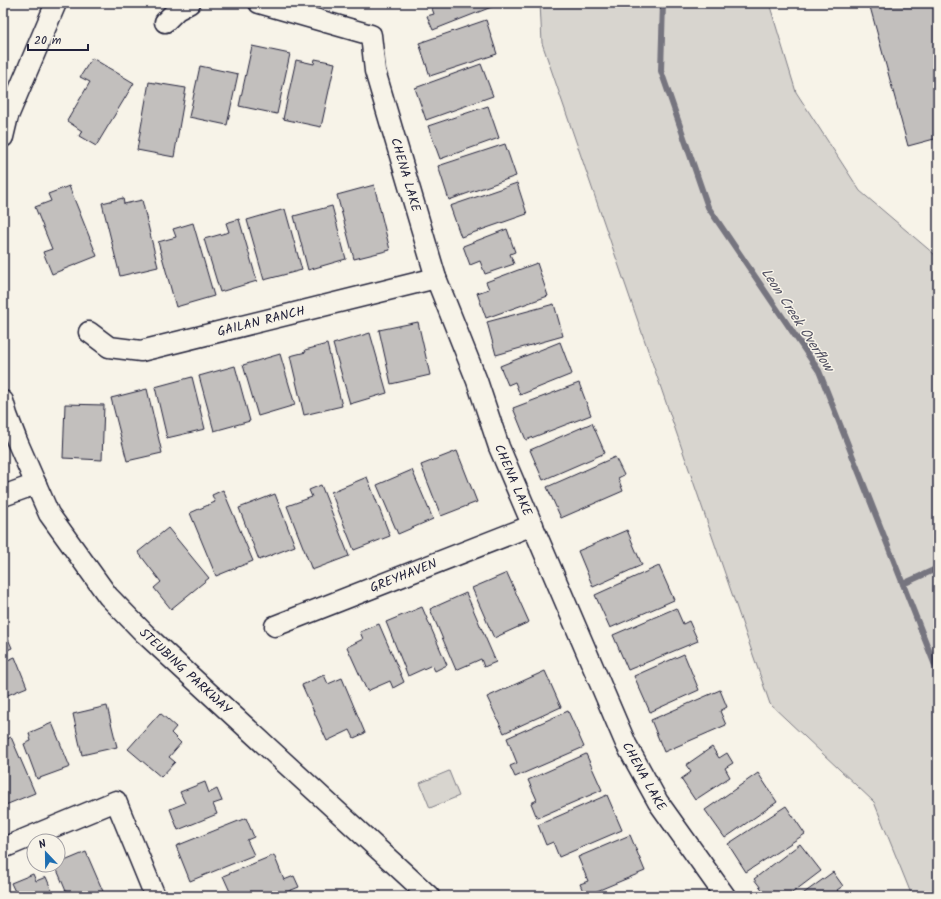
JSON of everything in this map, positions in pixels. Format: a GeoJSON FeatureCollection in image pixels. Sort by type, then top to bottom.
{"type":"FeatureCollection","features":[{"type":"Feature","properties":{"kind":"street"},"geometry":{"type":"LineString","coordinates":[[3,138],[8,116],[56,3]]}},
{"type":"Feature","properties":{"kind":"street"},"geometry":{"type":"LineString","coordinates":[[165,22],[177,10],[190,3]]}},
{"type":"Feature","properties":{"kind":"street","name":"CHENA LAKE"},"geometry":{"type":"LineString","coordinates":[[259,3],[371,35],[375,71],[436,278],[478,381],[499,447],[626,744],[658,802],[722,896]]}},
{"type":"Feature","properties":{"kind":"street","name":"GAILAN RANCH"},"geometry":{"type":"LineString","coordinates":[[89,332],[109,347],[140,351],[436,278]]}},
{"type":"Feature","properties":{"kind":"street","name":"STEUBING PARKWAY"},"geometry":{"type":"LineString","coordinates":[[3,401],[7,415],[10,445],[36,484],[49,514],[108,596],[145,634],[429,896]]}},
{"type":"Feature","properties":{"kind":"street"},"geometry":{"type":"LineString","coordinates":[[3,496],[36,484]]}},
{"type":"Feature","properties":{"kind":"street","name":"GREYHAVEN"},"geometry":{"type":"LineString","coordinates":[[275,626],[533,526]]}},
{"type":"Feature","properties":{"kind":"street"},"geometry":{"type":"LineString","coordinates":[[3,848],[116,801],[155,896]]}},
{"type":"Feature","properties":{"kind":"shaded area"},"geometry":{"type":"Polygon","coordinates":[[[540,3],[769,3],[796,92],[860,191],[934,254],[938,260],[938,896],[912,896],[874,802],[770,704],[542,43],[540,3]]]}},
{"type":"Feature","properties":{"kind":"shaded area"},"geometry":{"type":"Polygon","coordinates":[[[449,771],[459,796],[430,808],[420,783],[449,771]]]}},
{"type":"Feature","properties":{"kind":"building"},"geometry":{"type":"Polygon","coordinates":[[[430,3],[493,3],[494,6],[433,30],[427,16],[434,14],[430,3]]]}},
{"type":"Feature","properties":{"kind":"building"},"geometry":{"type":"Polygon","coordinates":[[[869,3],[938,3],[938,138],[908,146],[869,3]]]}},
{"type":"Feature","properties":{"kind":"building"},"geometry":{"type":"Polygon","coordinates":[[[486,20],[497,54],[430,76],[419,43],[486,20]]]}},
{"type":"Feature","properties":{"kind":"building"},"geometry":{"type":"Polygon","coordinates":[[[252,46],[290,54],[277,114],[239,106],[252,46]]]}},
{"type":"Feature","properties":{"kind":"building"},"geometry":{"type":"Polygon","coordinates":[[[92,58],[134,83],[96,146],[79,136],[82,131],[67,121],[90,82],[80,77],[92,58]]]}},
{"type":"Feature","properties":{"kind":"building"},"geometry":{"type":"Polygon","coordinates":[[[315,59],[335,63],[321,127],[283,119],[296,60],[314,64],[315,59]]]}},
{"type":"Feature","properties":{"kind":"building"},"geometry":{"type":"Polygon","coordinates":[[[481,64],[493,96],[426,120],[415,88],[481,64]]]}},
{"type":"Feature","properties":{"kind":"building"},"geometry":{"type":"Polygon","coordinates":[[[200,66],[238,74],[227,125],[189,117],[200,66]]]}},
{"type":"Feature","properties":{"kind":"building"},"geometry":{"type":"Polygon","coordinates":[[[149,82],[186,88],[174,157],[137,150],[149,82]]]}},
{"type":"Feature","properties":{"kind":"building"},"geometry":{"type":"Polygon","coordinates":[[[488,106],[499,138],[440,159],[428,126],[488,106]]]}},
{"type":"Feature","properties":{"kind":"building"},"geometry":{"type":"Polygon","coordinates":[[[505,144],[516,176],[449,200],[438,166],[505,144]]]}},
{"type":"Feature","properties":{"kind":"building"},"geometry":{"type":"Polygon","coordinates":[[[517,183],[527,214],[461,237],[450,206],[517,183]]]}},
{"type":"Feature","properties":{"kind":"building"},"geometry":{"type":"Polygon","coordinates":[[[374,185],[390,250],[354,259],[337,195],[374,185]]]}},
{"type":"Feature","properties":{"kind":"building"},"geometry":{"type":"Polygon","coordinates":[[[69,186],[97,256],[52,274],[43,252],[52,249],[35,207],[51,201],[48,194],[69,186]]]}},
{"type":"Feature","properties":{"kind":"building"},"geometry":{"type":"Polygon","coordinates":[[[123,198],[124,204],[142,200],[158,267],[120,276],[102,203],[123,198]]]}},
{"type":"Feature","properties":{"kind":"building"},"geometry":{"type":"Polygon","coordinates":[[[332,206],[346,259],[308,270],[294,216],[332,206]]]}},
{"type":"Feature","properties":{"kind":"building"},"geometry":{"type":"Polygon","coordinates":[[[285,209],[302,270],[264,280],[247,220],[285,209]]]}},
{"type":"Feature","properties":{"kind":"building"},"geometry":{"type":"Polygon","coordinates":[[[239,219],[257,281],[220,292],[204,239],[229,232],[226,223],[239,219]]]}},
{"type":"Feature","properties":{"kind":"building"},"geometry":{"type":"Polygon","coordinates":[[[193,223],[214,296],[176,307],[158,242],[176,237],[173,229],[193,223]]]}},
{"type":"Feature","properties":{"kind":"building"},"geometry":{"type":"Polygon","coordinates":[[[507,229],[515,252],[510,254],[514,264],[485,274],[480,261],[470,265],[463,246],[507,229]]]}},
{"type":"Feature","properties":{"kind":"building"},"geometry":{"type":"Polygon","coordinates":[[[537,263],[548,296],[486,318],[477,293],[489,289],[486,282],[537,263]]]}},
{"type":"Feature","properties":{"kind":"building"},"geometry":{"type":"Polygon","coordinates":[[[554,304],[563,336],[496,355],[487,322],[554,304]]]}},
{"type":"Feature","properties":{"kind":"building"},"geometry":{"type":"Polygon","coordinates":[[[418,322],[430,375],[391,384],[379,330],[418,322]]]}},
{"type":"Feature","properties":{"kind":"building"},"geometry":{"type":"Polygon","coordinates":[[[370,333],[387,393],[350,404],[333,344],[370,333]]]}},
{"type":"Feature","properties":{"kind":"building"},"geometry":{"type":"Polygon","coordinates":[[[560,342],[572,374],[520,395],[515,382],[508,385],[500,366],[560,342]]]}},
{"type":"Feature","properties":{"kind":"building"},"geometry":{"type":"Polygon","coordinates":[[[327,344],[342,406],[304,415],[290,356],[327,344]]]}},
{"type":"Feature","properties":{"kind":"building"},"geometry":{"type":"Polygon","coordinates":[[[280,354],[295,405],[258,416],[243,365],[280,354]]]}},
{"type":"Feature","properties":{"kind":"building"},"geometry":{"type":"Polygon","coordinates":[[[235,366],[250,421],[214,431],[199,376],[235,366]]]}},
{"type":"Feature","properties":{"kind":"building"},"geometry":{"type":"Polygon","coordinates":[[[192,377],[205,429],[167,438],[155,387],[192,377]]]}},
{"type":"Feature","properties":{"kind":"building"},"geometry":{"type":"Polygon","coordinates":[[[579,383],[591,415],[526,440],[513,408],[579,383]]]}},
{"type":"Feature","properties":{"kind":"building"},"geometry":{"type":"Polygon","coordinates":[[[147,389],[162,453],[127,461],[111,398],[147,389]]]}},
{"type":"Feature","properties":{"kind":"building"},"geometry":{"type":"Polygon","coordinates":[[[65,404],[104,405],[102,460],[63,458],[65,404]]]}},
{"type":"Feature","properties":{"kind":"building"},"geometry":{"type":"Polygon","coordinates":[[[592,423],[605,453],[543,480],[530,450],[592,423]]]}},
{"type":"Feature","properties":{"kind":"building"},"geometry":{"type":"Polygon","coordinates":[[[457,451],[477,502],[441,516],[421,465],[457,451]]]}},
{"type":"Feature","properties":{"kind":"building"},"geometry":{"type":"Polygon","coordinates":[[[615,457],[624,475],[618,478],[623,491],[561,518],[547,487],[615,457]]]}},
{"type":"Feature","properties":{"kind":"building"},"geometry":{"type":"Polygon","coordinates":[[[412,470],[433,519],[398,534],[377,485],[412,470]]]}},
{"type":"Feature","properties":{"kind":"building"},"geometry":{"type":"Polygon","coordinates":[[[367,477],[390,536],[354,550],[331,492],[367,477]]]}},
{"type":"Feature","properties":{"kind":"building"},"geometry":{"type":"Polygon","coordinates":[[[321,485],[349,556],[312,570],[287,506],[312,497],[309,490],[321,485]]]}},
{"type":"Feature","properties":{"kind":"building"},"geometry":{"type":"Polygon","coordinates":[[[223,490],[253,561],[216,576],[190,513],[215,502],[212,495],[223,490]]]}},
{"type":"Feature","properties":{"kind":"building"},"geometry":{"type":"Polygon","coordinates":[[[275,494],[295,546],[259,560],[239,508],[275,494]]]}},
{"type":"Feature","properties":{"kind":"building"},"geometry":{"type":"Polygon","coordinates":[[[168,528],[209,578],[171,609],[154,588],[161,582],[138,552],[168,528]]]}},
{"type":"Feature","properties":{"kind":"building"},"geometry":{"type":"Polygon","coordinates":[[[627,530],[642,565],[593,587],[578,551],[627,530]]]}},
{"type":"Feature","properties":{"kind":"building"},"geometry":{"type":"Polygon","coordinates":[[[659,566],[674,600],[610,628],[595,595],[659,566]]]}},
{"type":"Feature","properties":{"kind":"building"},"geometry":{"type":"Polygon","coordinates":[[[507,573],[529,622],[494,638],[472,588],[507,573]]]}},
{"type":"Feature","properties":{"kind":"building"},"geometry":{"type":"Polygon","coordinates":[[[466,593],[496,662],[484,667],[481,659],[456,670],[430,609],[466,593]]]}},
{"type":"Feature","properties":{"kind":"building"},"geometry":{"type":"Polygon","coordinates":[[[422,607],[447,665],[435,671],[432,665],[408,676],[386,622],[422,607]]]}},
{"type":"Feature","properties":{"kind":"building"},"geometry":{"type":"Polygon","coordinates":[[[676,608],[683,624],[689,621],[698,641],[628,670],[613,635],[676,608]]]}},
{"type":"Feature","properties":{"kind":"building"},"geometry":{"type":"Polygon","coordinates":[[[379,624],[404,682],[393,688],[390,681],[367,691],[347,647],[363,639],[360,632],[379,624]]]}},
{"type":"Feature","properties":{"kind":"building"},"geometry":{"type":"Polygon","coordinates":[[[3,627],[12,648],[3,652],[3,627]]]}},
{"type":"Feature","properties":{"kind":"building"},"geometry":{"type":"Polygon","coordinates":[[[684,654],[699,690],[650,712],[634,676],[684,654]]]}},
{"type":"Feature","properties":{"kind":"building"},"geometry":{"type":"Polygon","coordinates":[[[15,657],[27,687],[3,697],[3,662],[15,657]]]}},
{"type":"Feature","properties":{"kind":"building"},"geometry":{"type":"Polygon","coordinates":[[[545,671],[561,707],[504,733],[487,697],[545,671]]]}},
{"type":"Feature","properties":{"kind":"building"},"geometry":{"type":"Polygon","coordinates":[[[324,675],[328,684],[342,678],[365,733],[354,738],[350,730],[327,741],[302,685],[324,675]]]}},
{"type":"Feature","properties":{"kind":"building"},"geometry":{"type":"Polygon","coordinates":[[[720,690],[727,707],[720,711],[726,725],[664,752],[651,720],[720,690]]]}},
{"type":"Feature","properties":{"kind":"building"},"geometry":{"type":"Polygon","coordinates":[[[107,706],[117,747],[82,755],[73,714],[107,706]]]}},
{"type":"Feature","properties":{"kind":"building"},"geometry":{"type":"Polygon","coordinates":[[[568,711],[584,747],[515,777],[510,766],[517,763],[507,738],[568,711]]]}},
{"type":"Feature","properties":{"kind":"building"},"geometry":{"type":"Polygon","coordinates":[[[160,713],[176,727],[171,733],[181,743],[169,757],[175,762],[161,777],[128,749],[160,713]]]}},
{"type":"Feature","properties":{"kind":"building"},"geometry":{"type":"Polygon","coordinates":[[[52,723],[70,767],[37,779],[24,744],[31,741],[29,733],[52,723]]]}},
{"type":"Feature","properties":{"kind":"building"},"geometry":{"type":"Polygon","coordinates":[[[11,737],[35,793],[3,806],[3,741],[11,737]]]}},
{"type":"Feature","properties":{"kind":"building"},"geometry":{"type":"Polygon","coordinates":[[[712,747],[719,758],[727,753],[733,763],[725,768],[730,777],[695,800],[681,779],[691,772],[686,765],[712,747]]]}},
{"type":"Feature","properties":{"kind":"building"},"geometry":{"type":"Polygon","coordinates":[[[586,754],[602,790],[537,818],[531,803],[537,800],[528,780],[586,754]]]}},
{"type":"Feature","properties":{"kind":"building"},"geometry":{"type":"Polygon","coordinates":[[[758,773],[777,802],[725,838],[705,810],[758,773]]]}},
{"type":"Feature","properties":{"kind":"building"},"geometry":{"type":"Polygon","coordinates":[[[205,782],[209,793],[217,789],[222,801],[213,804],[217,814],[178,830],[170,809],[185,803],[180,792],[205,782]]]}},
{"type":"Feature","properties":{"kind":"building"},"geometry":{"type":"Polygon","coordinates":[[[607,795],[622,830],[559,857],[553,842],[546,845],[538,825],[607,795]]]}},
{"type":"Feature","properties":{"kind":"building"},"geometry":{"type":"Polygon","coordinates":[[[786,806],[805,834],[746,872],[728,844],[786,806]]]}},
{"type":"Feature","properties":{"kind":"building"},"geometry":{"type":"Polygon","coordinates":[[[246,818],[254,837],[247,840],[254,855],[190,881],[176,846],[246,818]]]}},
{"type":"Feature","properties":{"kind":"building"},"geometry":{"type":"Polygon","coordinates":[[[630,835],[645,871],[585,896],[580,884],[588,881],[578,857],[630,835]]]}},
{"type":"Feature","properties":{"kind":"building"},"geometry":{"type":"Polygon","coordinates":[[[800,844],[821,871],[788,896],[767,896],[754,879],[800,844]]]}},
{"type":"Feature","properties":{"kind":"building"},"geometry":{"type":"Polygon","coordinates":[[[86,852],[105,896],[68,896],[58,873],[66,873],[66,860],[86,852]]]}},
{"type":"Feature","properties":{"kind":"building"},"geometry":{"type":"Polygon","coordinates":[[[274,855],[284,880],[294,876],[299,887],[277,896],[232,896],[223,876],[274,855]]]}},
{"type":"Feature","properties":{"kind":"building"},"geometry":{"type":"Polygon","coordinates":[[[833,872],[843,886],[837,890],[842,896],[800,896],[833,872]]]}},
{"type":"Feature","properties":{"kind":"building"},"geometry":{"type":"Polygon","coordinates":[[[33,874],[36,881],[46,877],[54,896],[17,896],[11,883],[33,874]]]}},
{"type":"Feature","properties":{"kind":"waterway","name":"Leon Creek Overflow"},"geometry":{"type":"LineString","coordinates":[[663,3],[661,71],[708,207],[819,371],[938,673]]}},
{"type":"Feature","properties":{"kind":"waterway"},"geometry":{"type":"LineString","coordinates":[[903,584],[938,568]]}}]}
